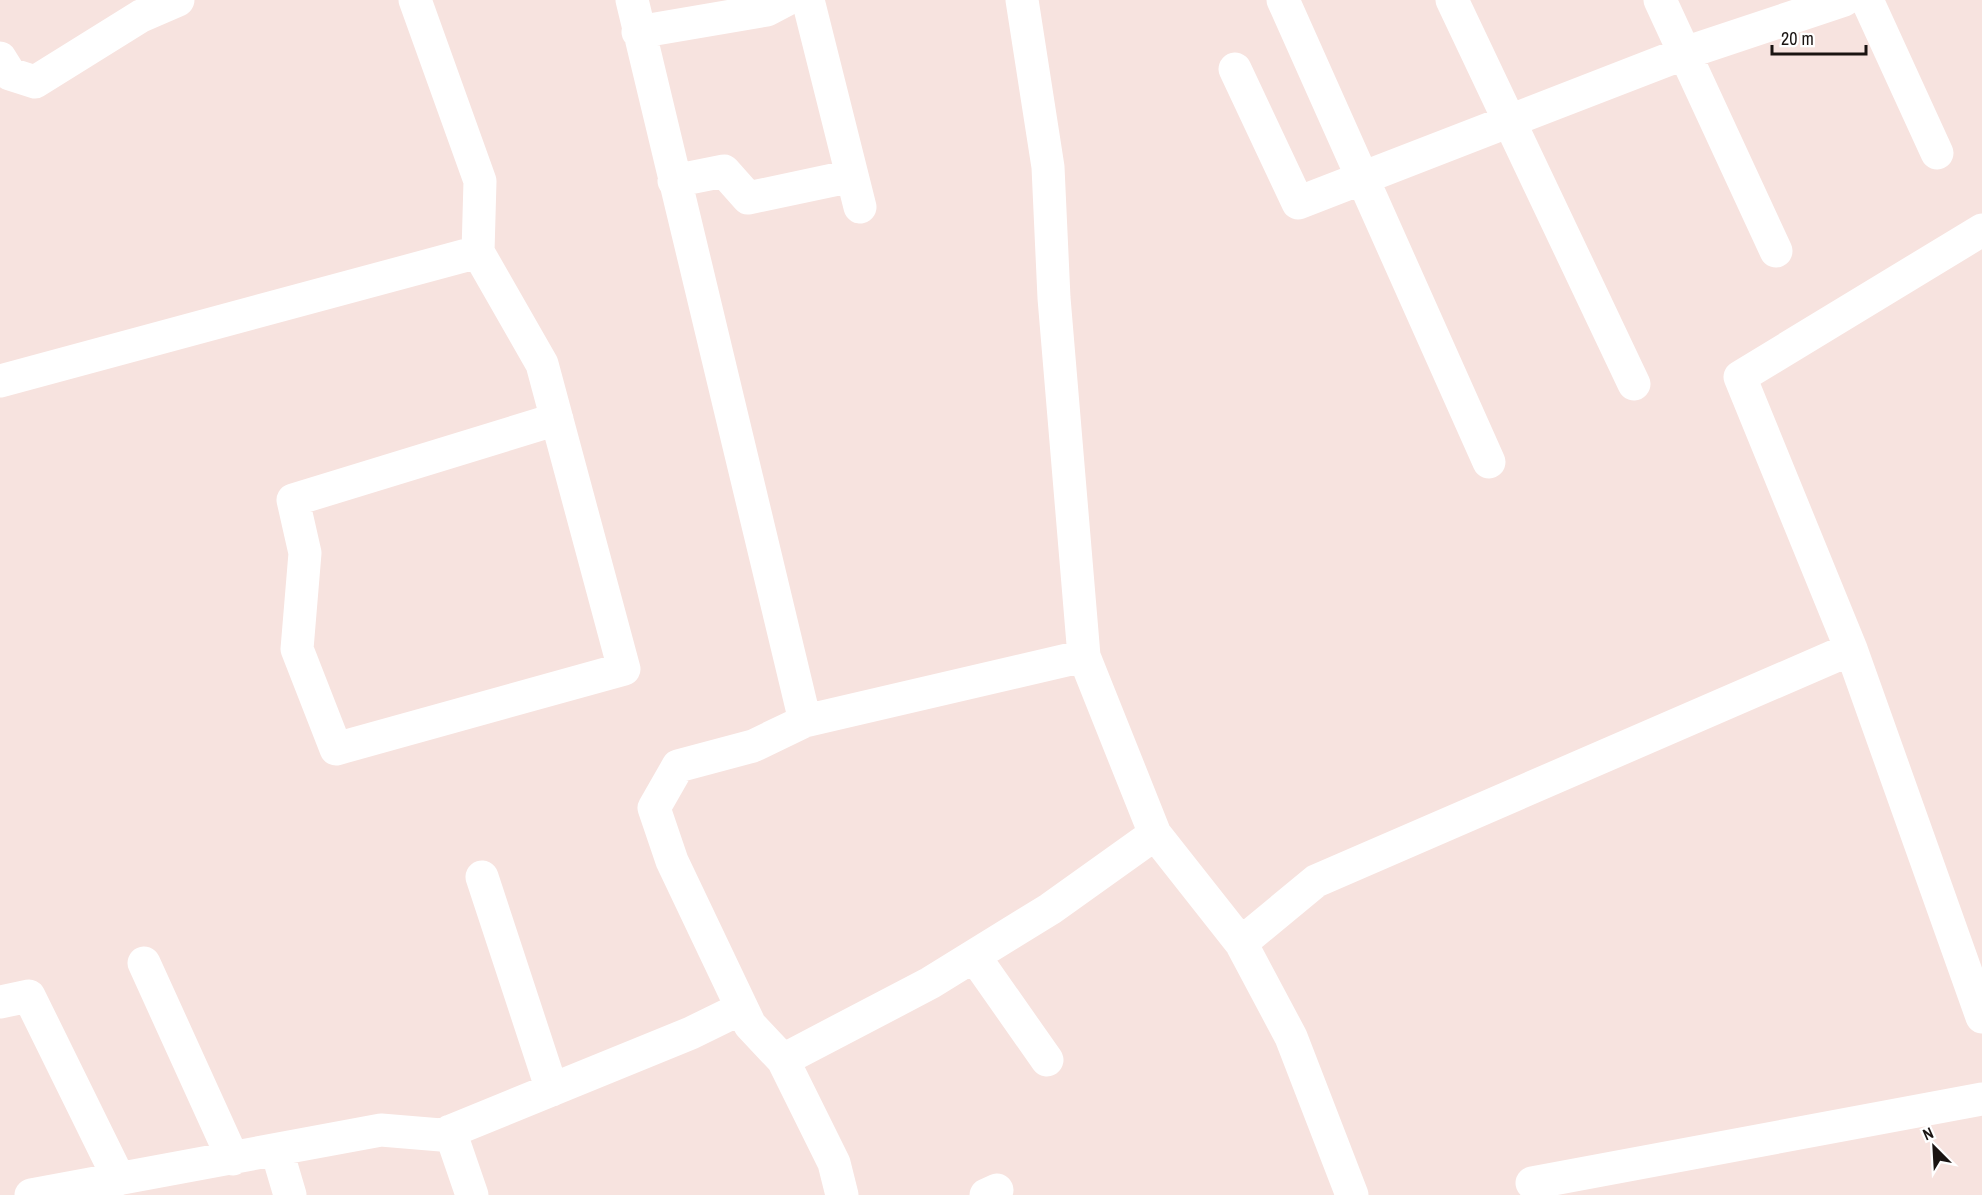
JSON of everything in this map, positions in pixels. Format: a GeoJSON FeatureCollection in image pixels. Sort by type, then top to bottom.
{"type":"FeatureCollection","features":[{"type":"Feature","properties":{"kind":"street"},"geometry":{"type":"LineString","coordinates":[[0,58],[10,74],[35,82],[141,16],[178,0]]}},
{"type":"Feature","properties":{"kind":"street"},"geometry":{"type":"LineString","coordinates":[[416,0],[480,181],[478,252],[542,364],[557,419],[624,669],[336,749],[297,648],[305,553],[292,500],[557,419]]}},
{"type":"Feature","properties":{"kind":"street"},"geometry":{"type":"LineString","coordinates":[[632,0],[805,722]]}},
{"type":"Feature","properties":{"kind":"street"},"geometry":{"type":"LineString","coordinates":[[638,32],[767,10],[786,0]]}},
{"type":"Feature","properties":{"kind":"street"},"geometry":{"type":"LineString","coordinates":[[675,181],[724,171],[748,198],[856,191],[808,0]]}},
{"type":"Feature","properties":{"kind":"street"},"geometry":{"type":"LineString","coordinates":[[1022,0],[1048,167],[1054,298],[1084,656],[1155,834],[1241,943],[1291,1037],[1352,1195]]}},
{"type":"Feature","properties":{"kind":"street"},"geometry":{"type":"LineString","coordinates":[[1283,0],[1489,462]]}},
{"type":"Feature","properties":{"kind":"street"},"geometry":{"type":"LineString","coordinates":[[1452,0],[1634,384]]}},
{"type":"Feature","properties":{"kind":"street"},"geometry":{"type":"LineString","coordinates":[[1660,0],[1776,251]]}},
{"type":"Feature","properties":{"kind":"street"},"geometry":{"type":"LineString","coordinates":[[1235,69],[1298,203],[1685,53],[1844,0]]}},
{"type":"Feature","properties":{"kind":"street"},"geometry":{"type":"LineString","coordinates":[[1867,0],[1937,153]]}},
{"type":"Feature","properties":{"kind":"street"},"geometry":{"type":"LineString","coordinates":[[1982,230],[1740,377],[1851,649],[1977,984],[1982,1017]]}},
{"type":"Feature","properties":{"kind":"street"},"geometry":{"type":"LineString","coordinates":[[0,381],[478,252]]}},
{"type":"Feature","properties":{"kind":"street"},"geometry":{"type":"LineString","coordinates":[[1241,943],[1316,881],[1851,649]]}},
{"type":"Feature","properties":{"kind":"street"},"geometry":{"type":"LineString","coordinates":[[842,1195],[834,1163],[783,1060],[750,1025],[672,861],[654,808],[678,766],[753,746],[805,722],[1084,656]]}},
{"type":"Feature","properties":{"kind":"street"},"geometry":{"type":"LineString","coordinates":[[783,1060],[930,983],[1050,909],[1155,834]]}},
{"type":"Feature","properties":{"kind":"street"},"geometry":{"type":"LineString","coordinates":[[482,877],[552,1090]]}},
{"type":"Feature","properties":{"kind":"street"},"geometry":{"type":"LineString","coordinates":[[974,956],[1047,1060]]}},
{"type":"Feature","properties":{"kind":"street"},"geometry":{"type":"LineString","coordinates":[[144,963],[232,1159]]}},
{"type":"Feature","properties":{"kind":"street"},"geometry":{"type":"LineString","coordinates":[[0,1002],[29,996],[119,1179]]}},
{"type":"Feature","properties":{"kind":"street"},"geometry":{"type":"LineString","coordinates":[[32,1195],[381,1130],[441,1135],[691,1033],[742,1008]]}},
{"type":"Feature","properties":{"kind":"street"},"geometry":{"type":"LineString","coordinates":[[1532,1183],[1982,1099]]}},
{"type":"Feature","properties":{"kind":"street"},"geometry":{"type":"LineString","coordinates":[[450,1131],[472,1195]]}},
{"type":"Feature","properties":{"kind":"street"},"geometry":{"type":"LineString","coordinates":[[277,1151],[290,1195]]}}]}
